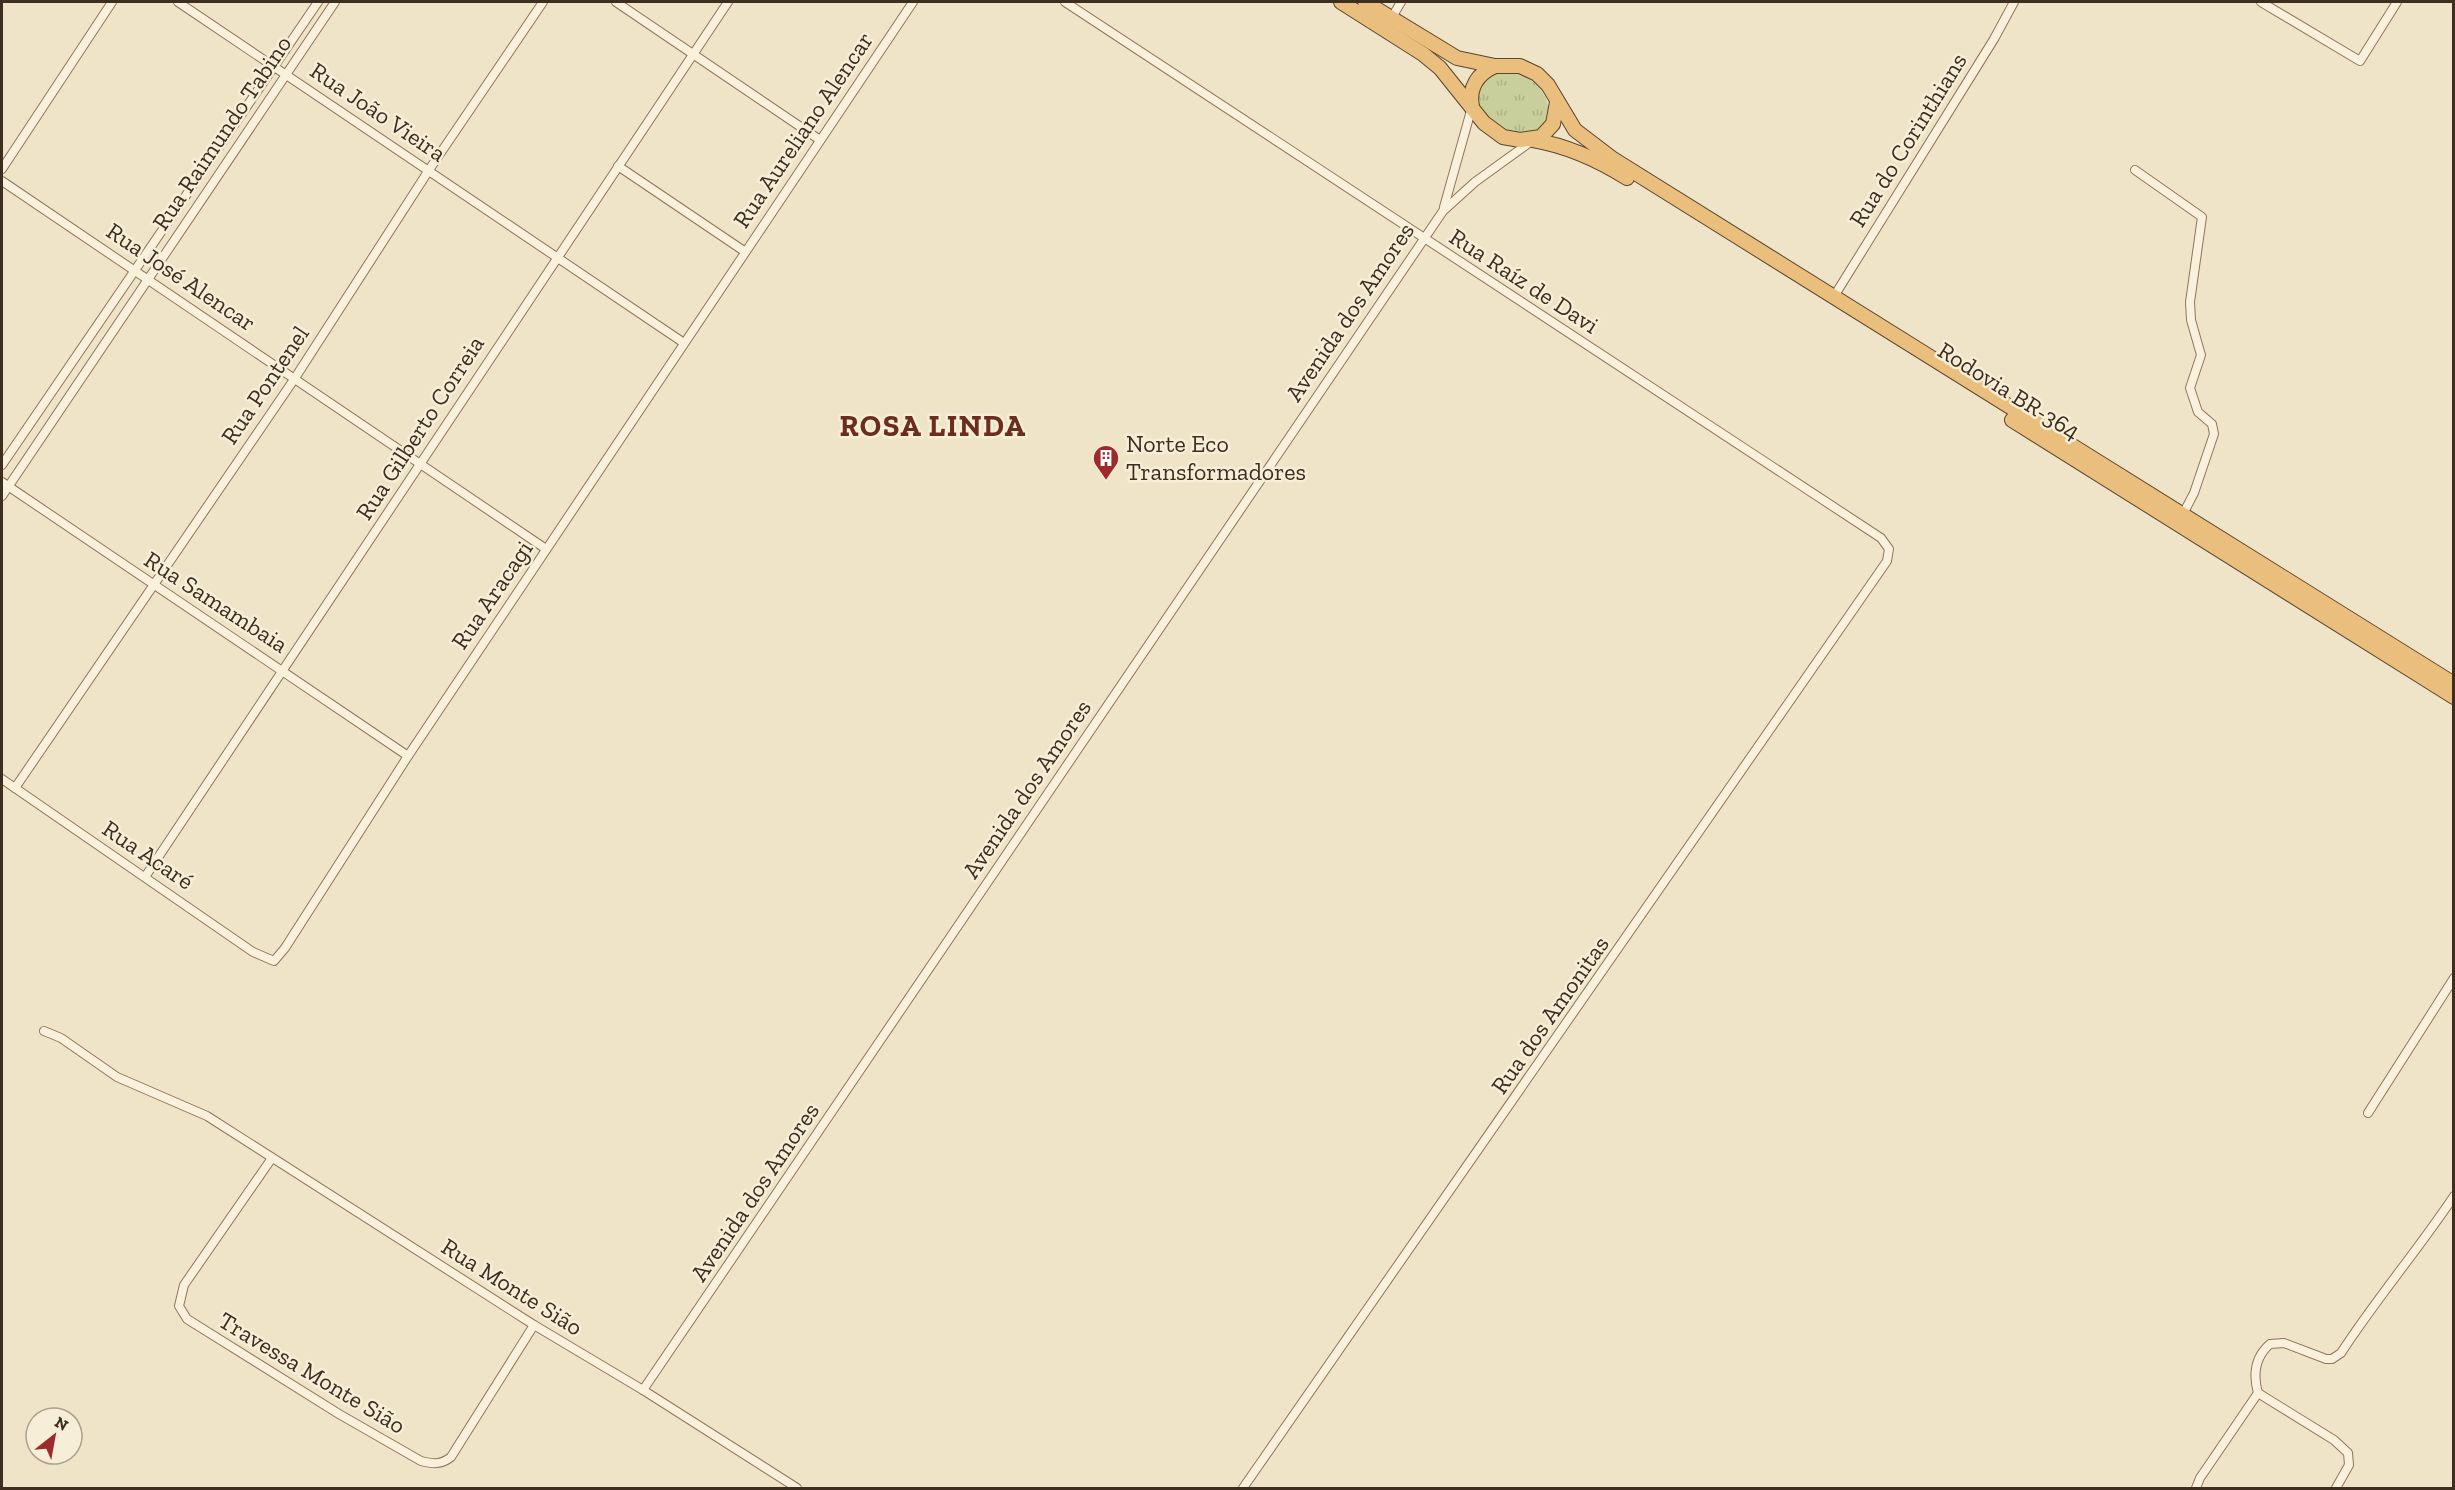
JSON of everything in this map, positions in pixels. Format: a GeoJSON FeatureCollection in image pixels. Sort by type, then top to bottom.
{"type":"FeatureCollection","features":[{"type":"Feature","properties":{"kind":"highway"},"geometry":{"type":"LineString","coordinates":[[1341,2],[1423,54],[1440,68],[1493,131],[1510,139],[1533,140],[1546,133],[1553,124],[1557,102]]}},
{"type":"Feature","properties":{"kind":"highway"},"geometry":{"type":"LineString","coordinates":[[1365,2],[1457,58],[1495,66],[1520,66],[1537,74],[1548,85],[1575,130],[1587,140],[1833,298],[2454,684]]}},
{"type":"Feature","properties":{"kind":"highway"},"geometry":{"type":"LineString","coordinates":[[1472,107],[1471,92],[1477,79],[1484,71],[1495,66]]}},
{"type":"Feature","properties":{"kind":"highway","name":"Rodovia BR-364"},"geometry":{"type":"LineString","coordinates":[[1533,140],[1561,145],[1617,172],[2454,697]]}},
{"type":"Feature","properties":{"kind":"street"},"geometry":{"type":"LineString","coordinates":[[2,169],[112,2]]}},
{"type":"Feature","properties":{"kind":"street","name":"Rua João Vieira"},"geometry":{"type":"LineString","coordinates":[[178,2],[684,343]]}},
{"type":"Feature","properties":{"kind":"street","name":"Rua Raimundo Tabino"},"geometry":{"type":"LineString","coordinates":[[2,465],[318,2]]}},
{"type":"Feature","properties":{"kind":"street","name":"Rua Raimundo Tabino"},"geometry":{"type":"LineString","coordinates":[[2,496],[5,484],[32,450],[334,2]]}},
{"type":"Feature","properties":{"kind":"street","name":"Rua Pontenel"},"geometry":{"type":"LineString","coordinates":[[15,788],[152,584],[295,378],[429,170],[543,2]]}},
{"type":"Feature","properties":{"kind":"street"},"geometry":{"type":"LineString","coordinates":[[616,2],[820,140]]}},
{"type":"Feature","properties":{"kind":"street","name":"Rua Gilberto Correia"},"geometry":{"type":"LineString","coordinates":[[145,877],[556,256],[728,2]]}},
{"type":"Feature","properties":{"kind":"street","name":"Rua Aureliano Alencar"},"geometry":{"type":"LineString","coordinates":[[744,251],[913,2]]}},
{"type":"Feature","properties":{"kind":"street","name":"Rua Raíz de Davi"},"geometry":{"type":"LineString","coordinates":[[1065,2],[1881,538],[1889,549],[1887,561]]}},
{"type":"Feature","properties":{"kind":"street"},"geometry":{"type":"LineString","coordinates":[[1391,19],[1401,2]]}},
{"type":"Feature","properties":{"kind":"street","name":"Rua do Corinthians"},"geometry":{"type":"LineString","coordinates":[[1833,298],[1994,39],[2014,2]]}},
{"type":"Feature","properties":{"kind":"street"},"geometry":{"type":"LineString","coordinates":[[2260,2],[2360,61],[2397,2]]}},
{"type":"Feature","properties":{"kind":"street","name":"Avenida dos Amores"},"geometry":{"type":"LineString","coordinates":[[1443,211],[1472,107]]}},
{"type":"Feature","properties":{"kind":"street","name":"Avenida dos Amores"},"geometry":{"type":"LineString","coordinates":[[643,1390],[1443,211],[1475,182],[1533,140]]}},
{"type":"Feature","properties":{"kind":"street"},"geometry":{"type":"LineString","coordinates":[[618,166],[744,251]]}},
{"type":"Feature","properties":{"kind":"street"},"geometry":{"type":"LineString","coordinates":[[2135,170],[2202,217],[2190,302],[2193,328],[2201,355],[2190,388],[2198,412],[2212,424],[2214,435],[2194,493],[2183,514]]}},
{"type":"Feature","properties":{"kind":"street","name":"Rua José Alencar"},"geometry":{"type":"LineString","coordinates":[[2,181],[136,269],[546,549]]}},
{"type":"Feature","properties":{"kind":"street","name":"Rua Aracagi"},"geometry":{"type":"LineString","coordinates":[[274,961],[298,929],[408,756],[744,251]]}},
{"type":"Feature","properties":{"kind":"street"},"geometry":{"type":"LineString","coordinates":[[17,442],[32,450]]}},
{"type":"Feature","properties":{"kind":"street","name":"Rua Samambaia"},"geometry":{"type":"LineString","coordinates":[[5,484],[284,670],[408,756]]}},
{"type":"Feature","properties":{"kind":"street","name":"Rua dos Amonitas"},"geometry":{"type":"LineString","coordinates":[[1243,1488],[1887,561]]}},
{"type":"Feature","properties":{"kind":"street","name":"Rua Acaré"},"geometry":{"type":"LineString","coordinates":[[2,779],[253,952],[274,961]]}},
{"type":"Feature","properties":{"kind":"street"},"geometry":{"type":"LineString","coordinates":[[2368,1113],[2454,978]]}},
{"type":"Feature","properties":{"kind":"street","name":"Rua Monte Sião"},"geometry":{"type":"LineString","coordinates":[[44,1031],[61,1038],[117,1077],[207,1116],[534,1325],[643,1390],[797,1488]]}},
{"type":"Feature","properties":{"kind":"street","name":"Travessa Monte Sião"},"geometry":{"type":"LineString","coordinates":[[272,1158],[184,1285],[179,1306],[187,1319],[339,1414],[421,1461],[432,1463],[444,1462],[451,1457],[534,1325]]}},
{"type":"Feature","properties":{"kind":"street"},"geometry":{"type":"LineString","coordinates":[[2196,1488],[2200,1478],[2258,1393],[2255,1371],[2261,1355],[2270,1344],[2284,1343],[2326,1359],[2332,1359],[2342,1353],[2400,1269],[2431,1232],[2454,1196]]}},
{"type":"Feature","properties":{"kind":"street"},"geometry":{"type":"LineString","coordinates":[[2258,1393],[2334,1440],[2348,1453],[2349,1465],[2336,1488]]}},
{"type":"Feature","properties":{"kind":"green space"},"geometry":{"type":"Polygon","coordinates":[[[1517,71],[1536,84],[1546,98],[1549,112],[1545,123],[1537,131],[1524,135],[1509,134],[1493,126],[1476,105],[1480,87],[1487,77],[1517,71]]]}},
{"type":"Feature","properties":{"kind":"place","name":"Norte Eco Transformadores"},"geometry":{"type":"Point","coordinates":[1106,481]}},
{"type":"Feature","properties":{"kind":"district","name":"ROSA LINDA"},"geometry":{"type":"Point","coordinates":[933,426]}}]}
